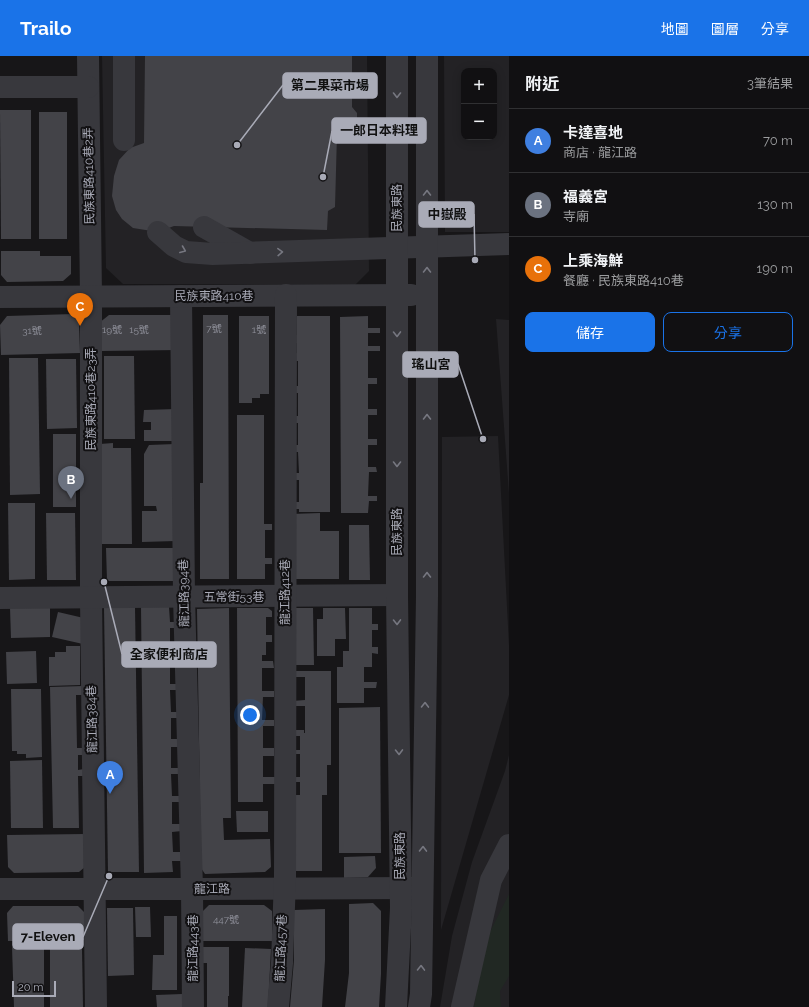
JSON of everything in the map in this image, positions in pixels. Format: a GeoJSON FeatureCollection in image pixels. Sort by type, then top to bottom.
{"type":"FeatureCollection","features":[{"type":"Feature","properties":{"kind":"street","name":"民族東路410巷2弄"},"geometry":{"type":"LineString","coordinates":[[88,56],[91,296]]}},
{"type":"Feature","properties":{"kind":"street"},"geometry":{"type":"LineString","coordinates":[[124,56],[124,140]]}},
{"type":"Feature","properties":{"kind":"street","name":"民族東路"},"geometry":{"type":"LineString","coordinates":[[396,1007],[400,888],[397,595],[397,56]]}},
{"type":"Feature","properties":{"kind":"street","name":"民族東路"},"geometry":{"type":"LineString","coordinates":[[419,1007],[421,994],[427,596],[427,56]]}},
{"type":"Feature","properties":{"kind":"street"},"geometry":{"type":"LineString","coordinates":[[0,87],[88,87]]}},
{"type":"Feature","properties":{"kind":"street"},"geometry":{"type":"LineString","coordinates":[[204,227],[250,253]]}},
{"type":"Feature","properties":{"kind":"street"},"geometry":{"type":"LineString","coordinates":[[158,232],[174,246],[186,252],[214,254],[509,244]]}},
{"type":"Feature","properties":{"kind":"street","name":"民族東路410巷"},"geometry":{"type":"LineString","coordinates":[[0,297],[427,294]]}},
{"type":"Feature","properties":{"kind":"street","name":"龍江路412巷"},"geometry":{"type":"LineString","coordinates":[[284,888],[286,295]]}},
{"type":"Feature","properties":{"kind":"street","name":"民族東路410巷23弄"},"geometry":{"type":"LineString","coordinates":[[90,598],[91,296]]}},
{"type":"Feature","properties":{"kind":"street","name":"龍江路394巷"},"geometry":{"type":"LineString","coordinates":[[181,296],[184,597],[192,889]]}},
{"type":"Feature","properties":{"kind":"street","name":"五常街53巷"},"geometry":{"type":"LineString","coordinates":[[0,598],[397,595]]}},
{"type":"Feature","properties":{"kind":"street","name":"龍江路384巷"},"geometry":{"type":"LineString","coordinates":[[90,598],[96,1007]]}},
{"type":"Feature","properties":{"kind":"street"},"geometry":{"type":"LineString","coordinates":[[462,1007],[491,880],[509,845]]}},
{"type":"Feature","properties":{"kind":"street","name":"龍江路457巷"},"geometry":{"type":"LineString","coordinates":[[278,1007],[282,963],[284,888]]}},
{"type":"Feature","properties":{"kind":"street","name":"龍江路"},"geometry":{"type":"LineString","coordinates":[[0,889],[423,888]]}},
{"type":"Feature","properties":{"kind":"street","name":"龍江路443巷"},"geometry":{"type":"LineString","coordinates":[[192,889],[193,1007]]}},
{"type":"Feature","properties":{"kind":"shaded area"},"geometry":{"type":"Polygon","coordinates":[[[102,56],[367,56],[369,271],[355,285],[123,284],[106,268],[102,56]]]}},
{"type":"Feature","properties":{"kind":"shaded area"},"geometry":{"type":"Polygon","coordinates":[[[444,56],[509,56],[509,232],[445,232],[444,56]]]}},
{"type":"Feature","properties":{"kind":"shaded area"},"geometry":{"type":"Polygon","coordinates":[[[496,319],[509,320],[509,494],[496,319]]]}},
{"type":"Feature","properties":{"kind":"shaded area"},"geometry":{"type":"Polygon","coordinates":[[[498,436],[509,645],[509,695],[441,930],[442,437],[498,436]]]}},
{"type":"Feature","properties":{"kind":"shaded area"},"geometry":{"type":"Polygon","coordinates":[[[509,755],[509,1007],[440,1007],[452,936],[472,862],[505,771],[509,755]]]}},
{"type":"Feature","properties":{"kind":"shaded area"},"geometry":{"type":"Polygon","coordinates":[[[509,894],[509,976],[500,991],[501,1007],[474,1007],[478,982],[490,932],[509,894]]]}},
{"type":"Feature","properties":{"kind":"building"},"geometry":{"type":"Polygon","coordinates":[[[145,56],[352,56],[352,107],[357,113],[357,120],[353,128],[337,134],[335,207],[328,211],[327,230],[174,226],[158,232],[133,228],[122,219],[116,210],[112,196],[114,176],[119,160],[130,148],[144,143],[145,56]]]}},
{"type":"Feature","properties":{"kind":"building"},"geometry":{"type":"Polygon","coordinates":[[[0,110],[31,110],[31,239],[1,239],[0,110]]]}},
{"type":"Feature","properties":{"kind":"building"},"geometry":{"type":"Polygon","coordinates":[[[39,112],[67,112],[67,239],[39,239],[39,112]]]}},
{"type":"Feature","properties":{"kind":"building"},"geometry":{"type":"Polygon","coordinates":[[[1,251],[40,251],[40,256],[71,256],[71,274],[63,281],[7,282],[1,275],[1,251]]]}},
{"type":"Feature","properties":{"kind":"building"},"geometry":{"type":"Polygon","coordinates":[[[74,314],[79,324],[80,353],[1,355],[0,325],[7,316],[74,314]]]}},
{"type":"Feature","properties":{"kind":"building"},"geometry":{"type":"Polygon","coordinates":[[[109,315],[171,315],[180,350],[100,351],[99,323],[109,315]]]}},
{"type":"Feature","properties":{"kind":"building"},"geometry":{"type":"Polygon","coordinates":[[[203,315],[228,315],[229,579],[200,579],[200,483],[203,483],[203,315]]]}},
{"type":"Feature","properties":{"kind":"building"},"geometry":{"type":"Polygon","coordinates":[[[239,316],[269,316],[269,394],[260,394],[260,398],[252,398],[252,403],[239,403],[239,316]]]}},
{"type":"Feature","properties":{"kind":"building"},"geometry":{"type":"Polygon","coordinates":[[[297,316],[330,316],[330,512],[299,512],[299,509],[288,509],[288,502],[299,502],[299,480],[289,480],[289,473],[299,473],[298,452],[288,452],[288,445],[298,445],[298,423],[288,423],[288,416],[298,416],[298,393],[288,393],[288,386],[298,386],[298,361],[289,361],[289,354],[297,353],[297,343],[288,343],[288,336],[297,335],[297,316]]]}},
{"type":"Feature","properties":{"kind":"building"},"geometry":{"type":"Polygon","coordinates":[[[368,316],[368,328],[380,328],[380,333],[368,333],[368,346],[380,346],[380,351],[368,351],[368,378],[377,378],[377,384],[368,384],[368,409],[377,409],[377,415],[368,415],[368,439],[377,439],[377,445],[368,445],[368,467],[376,467],[377,472],[369,472],[368,496],[377,496],[377,501],[369,501],[368,513],[341,513],[340,317],[368,316]]]}},
{"type":"Feature","properties":{"kind":"building"},"geometry":{"type":"Polygon","coordinates":[[[104,356],[134,356],[135,439],[104,439],[104,356]]]}},
{"type":"Feature","properties":{"kind":"building"},"geometry":{"type":"Polygon","coordinates":[[[9,358],[38,358],[40,494],[10,495],[9,358]]]}},
{"type":"Feature","properties":{"kind":"building"},"geometry":{"type":"Polygon","coordinates":[[[46,359],[76,359],[77,428],[47,429],[46,359]]]}},
{"type":"Feature","properties":{"kind":"building"},"geometry":{"type":"Polygon","coordinates":[[[176,409],[176,441],[144,441],[144,430],[151,430],[151,422],[143,422],[144,410],[176,409]]]}},
{"type":"Feature","properties":{"kind":"building"},"geometry":{"type":"Polygon","coordinates":[[[237,415],[264,415],[264,524],[272,524],[272,530],[265,530],[265,558],[272,558],[272,564],[265,564],[265,579],[237,579],[237,415]]]}},
{"type":"Feature","properties":{"kind":"building"},"geometry":{"type":"Polygon","coordinates":[[[53,434],[76,434],[76,507],[53,507],[53,434]]]}},
{"type":"Feature","properties":{"kind":"building"},"geometry":{"type":"Polygon","coordinates":[[[113,443],[113,448],[131,448],[132,544],[101,544],[100,444],[113,443]]]}},
{"type":"Feature","properties":{"kind":"building"},"geometry":{"type":"Polygon","coordinates":[[[175,444],[176,541],[142,542],[142,511],[157,511],[156,506],[144,506],[144,454],[149,445],[175,444]]]}},
{"type":"Feature","properties":{"kind":"building"},"geometry":{"type":"Polygon","coordinates":[[[8,503],[35,503],[35,579],[9,580],[8,503]]]}},
{"type":"Feature","properties":{"kind":"building"},"geometry":{"type":"Polygon","coordinates":[[[46,513],[75,513],[76,580],[47,580],[46,513]]]}},
{"type":"Feature","properties":{"kind":"building"},"geometry":{"type":"Polygon","coordinates":[[[320,513],[320,531],[339,531],[339,579],[292,579],[291,514],[320,513]]]}},
{"type":"Feature","properties":{"kind":"building"},"geometry":{"type":"Polygon","coordinates":[[[349,525],[369,525],[370,580],[349,580],[349,525]]]}},
{"type":"Feature","properties":{"kind":"building"},"geometry":{"type":"Polygon","coordinates":[[[106,548],[175,548],[175,581],[107,581],[106,548]]]}},
{"type":"Feature","properties":{"kind":"building"},"geometry":{"type":"Polygon","coordinates":[[[50,607],[50,637],[11,638],[10,608],[50,607]]]}},
{"type":"Feature","properties":{"kind":"building"},"geometry":{"type":"Polygon","coordinates":[[[104,607],[135,607],[139,872],[108,872],[104,607]]]}},
{"type":"Feature","properties":{"kind":"building"},"geometry":{"type":"Polygon","coordinates":[[[141,607],[169,607],[170,622],[180,622],[180,628],[170,628],[170,653],[179,653],[179,658],[170,659],[170,684],[181,684],[181,690],[170,690],[171,712],[181,712],[181,718],[171,718],[171,739],[181,739],[181,747],[171,747],[171,768],[182,768],[182,774],[171,774],[172,796],[182,796],[182,802],[172,802],[172,824],[182,824],[182,831],[172,832],[173,852],[182,852],[182,861],[172,861],[173,872],[144,873],[141,607]]]}},
{"type":"Feature","properties":{"kind":"building"},"geometry":{"type":"Polygon","coordinates":[[[229,608],[231,818],[223,818],[224,840],[270,839],[271,867],[265,872],[205,874],[201,868],[197,609],[229,608]]]}},
{"type":"Feature","properties":{"kind":"building"},"geometry":{"type":"Polygon","coordinates":[[[237,608],[268,608],[272,611],[272,617],[266,617],[266,635],[272,635],[272,642],[266,642],[266,655],[262,655],[262,661],[273,661],[274,668],[262,668],[262,691],[274,691],[274,697],[263,697],[262,720],[274,720],[274,726],[263,726],[263,748],[274,748],[274,756],[263,756],[263,777],[275,777],[275,784],[263,784],[263,802],[238,802],[237,608]]]}},
{"type":"Feature","properties":{"kind":"building"},"geometry":{"type":"Polygon","coordinates":[[[294,608],[313,608],[314,665],[295,665],[294,608]]]}},
{"type":"Feature","properties":{"kind":"building"},"geometry":{"type":"Polygon","coordinates":[[[323,608],[345,608],[346,639],[335,639],[335,656],[317,656],[317,619],[323,619],[323,608]]]}},
{"type":"Feature","properties":{"kind":"building"},"geometry":{"type":"Polygon","coordinates":[[[349,608],[372,608],[372,624],[378,624],[378,630],[372,630],[372,647],[378,647],[378,654],[372,653],[372,667],[364,667],[364,682],[377,682],[376,688],[364,688],[364,703],[337,703],[337,667],[343,667],[343,651],[349,651],[349,608]]]}},
{"type":"Feature","properties":{"kind":"building"},"geometry":{"type":"Polygon","coordinates":[[[58,612],[88,619],[83,644],[52,637],[58,612]]]}},
{"type":"Feature","properties":{"kind":"building"},"geometry":{"type":"Polygon","coordinates":[[[66,646],[80,646],[80,685],[49,686],[49,657],[55,657],[55,652],[66,652],[66,646]]]}},
{"type":"Feature","properties":{"kind":"building"},"geometry":{"type":"Polygon","coordinates":[[[36,651],[37,683],[7,684],[6,652],[36,651]]]}},
{"type":"Feature","properties":{"kind":"building"},"geometry":{"type":"Polygon","coordinates":[[[293,671],[331,671],[331,765],[327,765],[327,795],[322,795],[322,871],[291,871],[291,795],[300,795],[300,782],[290,782],[289,777],[300,777],[300,754],[290,754],[290,750],[300,750],[300,736],[290,736],[291,730],[304,730],[305,733],[305,706],[292,706],[292,701],[305,700],[305,677],[293,677],[293,671]]]}},
{"type":"Feature","properties":{"kind":"building"},"geometry":{"type":"Polygon","coordinates":[[[83,686],[83,695],[76,695],[77,748],[83,748],[83,755],[78,755],[78,770],[84,769],[85,776],[78,776],[79,828],[53,828],[50,687],[83,686]]]}},
{"type":"Feature","properties":{"kind":"building"},"geometry":{"type":"Polygon","coordinates":[[[11,689],[41,689],[42,757],[26,758],[26,754],[17,754],[17,751],[12,751],[11,689]]]}},
{"type":"Feature","properties":{"kind":"building"},"geometry":{"type":"Polygon","coordinates":[[[380,707],[381,853],[339,853],[339,708],[380,707]]]}},
{"type":"Feature","properties":{"kind":"building"},"geometry":{"type":"Polygon","coordinates":[[[42,760],[43,828],[11,828],[10,761],[42,760]]]}},
{"type":"Feature","properties":{"kind":"building"},"geometry":{"type":"Polygon","coordinates":[[[236,811],[268,811],[268,832],[237,832],[236,811]]]}},
{"type":"Feature","properties":{"kind":"building"},"geometry":{"type":"Polygon","coordinates":[[[85,834],[86,866],[79,872],[14,873],[8,867],[7,835],[85,834]]]}},
{"type":"Feature","properties":{"kind":"building"},"geometry":{"type":"Polygon","coordinates":[[[375,856],[376,868],[368,877],[344,878],[344,857],[375,856]]]}},
{"type":"Feature","properties":{"kind":"building"},"geometry":{"type":"Polygon","coordinates":[[[373,903],[381,911],[381,974],[379,1007],[345,1007],[349,973],[349,904],[373,903]]]}},
{"type":"Feature","properties":{"kind":"building"},"geometry":{"type":"Polygon","coordinates":[[[209,905],[264,905],[272,911],[272,941],[203,941],[203,911],[209,905]]]}},
{"type":"Feature","properties":{"kind":"building"},"geometry":{"type":"Polygon","coordinates":[[[13,906],[78,906],[84,912],[84,940],[8,941],[7,913],[13,906]]]}},
{"type":"Feature","properties":{"kind":"building"},"geometry":{"type":"Polygon","coordinates":[[[135,907],[150,907],[151,937],[136,937],[135,907]]]}},
{"type":"Feature","properties":{"kind":"building"},"geometry":{"type":"Polygon","coordinates":[[[107,908],[133,908],[134,975],[108,976],[107,908]]]}},
{"type":"Feature","properties":{"kind":"building"},"geometry":{"type":"Polygon","coordinates":[[[325,909],[325,960],[322,1007],[290,1007],[294,960],[294,910],[325,909]]]}},
{"type":"Feature","properties":{"kind":"building"},"geometry":{"type":"Polygon","coordinates":[[[164,916],[177,916],[177,990],[152,990],[153,955],[164,955],[164,916]]]}},
{"type":"Feature","properties":{"kind":"building"},"geometry":{"type":"Polygon","coordinates":[[[44,946],[44,1007],[14,1007],[12,947],[44,946]]]}},
{"type":"Feature","properties":{"kind":"building"},"geometry":{"type":"Polygon","coordinates":[[[201,947],[229,947],[228,1007],[207,1007],[207,963],[202,963],[201,947]]]}},
{"type":"Feature","properties":{"kind":"building"},"geometry":{"type":"Polygon","coordinates":[[[245,948],[271,949],[268,1007],[242,1007],[245,948]]]}},
{"type":"Feature","properties":{"kind":"building"},"geometry":{"type":"Polygon","coordinates":[[[50,949],[82,949],[83,1007],[50,1007],[50,949]]]}},
{"type":"Feature","properties":{"kind":"building"},"geometry":{"type":"Polygon","coordinates":[[[182,994],[182,1007],[157,1007],[156,995],[182,994]]]}},
{"type":"Feature","properties":{"kind":"place","name":"第二果菜市場"},"geometry":{"type":"Point","coordinates":[237,145]}},
{"type":"Feature","properties":{"kind":"place","name":"一郎日本料理"},"geometry":{"type":"Point","coordinates":[323,177]}},
{"type":"Feature","properties":{"kind":"place","name":"中嶽殿"},"geometry":{"type":"Point","coordinates":[475,260]}},
{"type":"Feature","properties":{"kind":"place","name":"上乘海鮮"},"geometry":{"type":"Point","coordinates":[80,326]}},
{"type":"Feature","properties":{"kind":"place","name":"瑤山宮"},"geometry":{"type":"Point","coordinates":[483,439]}},
{"type":"Feature","properties":{"kind":"place","name":"福義宮"},"geometry":{"type":"Point","coordinates":[71,499]}},
{"type":"Feature","properties":{"kind":"place","name":"全家便利商店"},"geometry":{"type":"Point","coordinates":[104,582]}},
{"type":"Feature","properties":{"kind":"place","name":"卡達喜地"},"geometry":{"type":"Point","coordinates":[110,794]}},
{"type":"Feature","properties":{"kind":"place","name":"7-Eleven"},"geometry":{"type":"Point","coordinates":[109,876]}}]}
